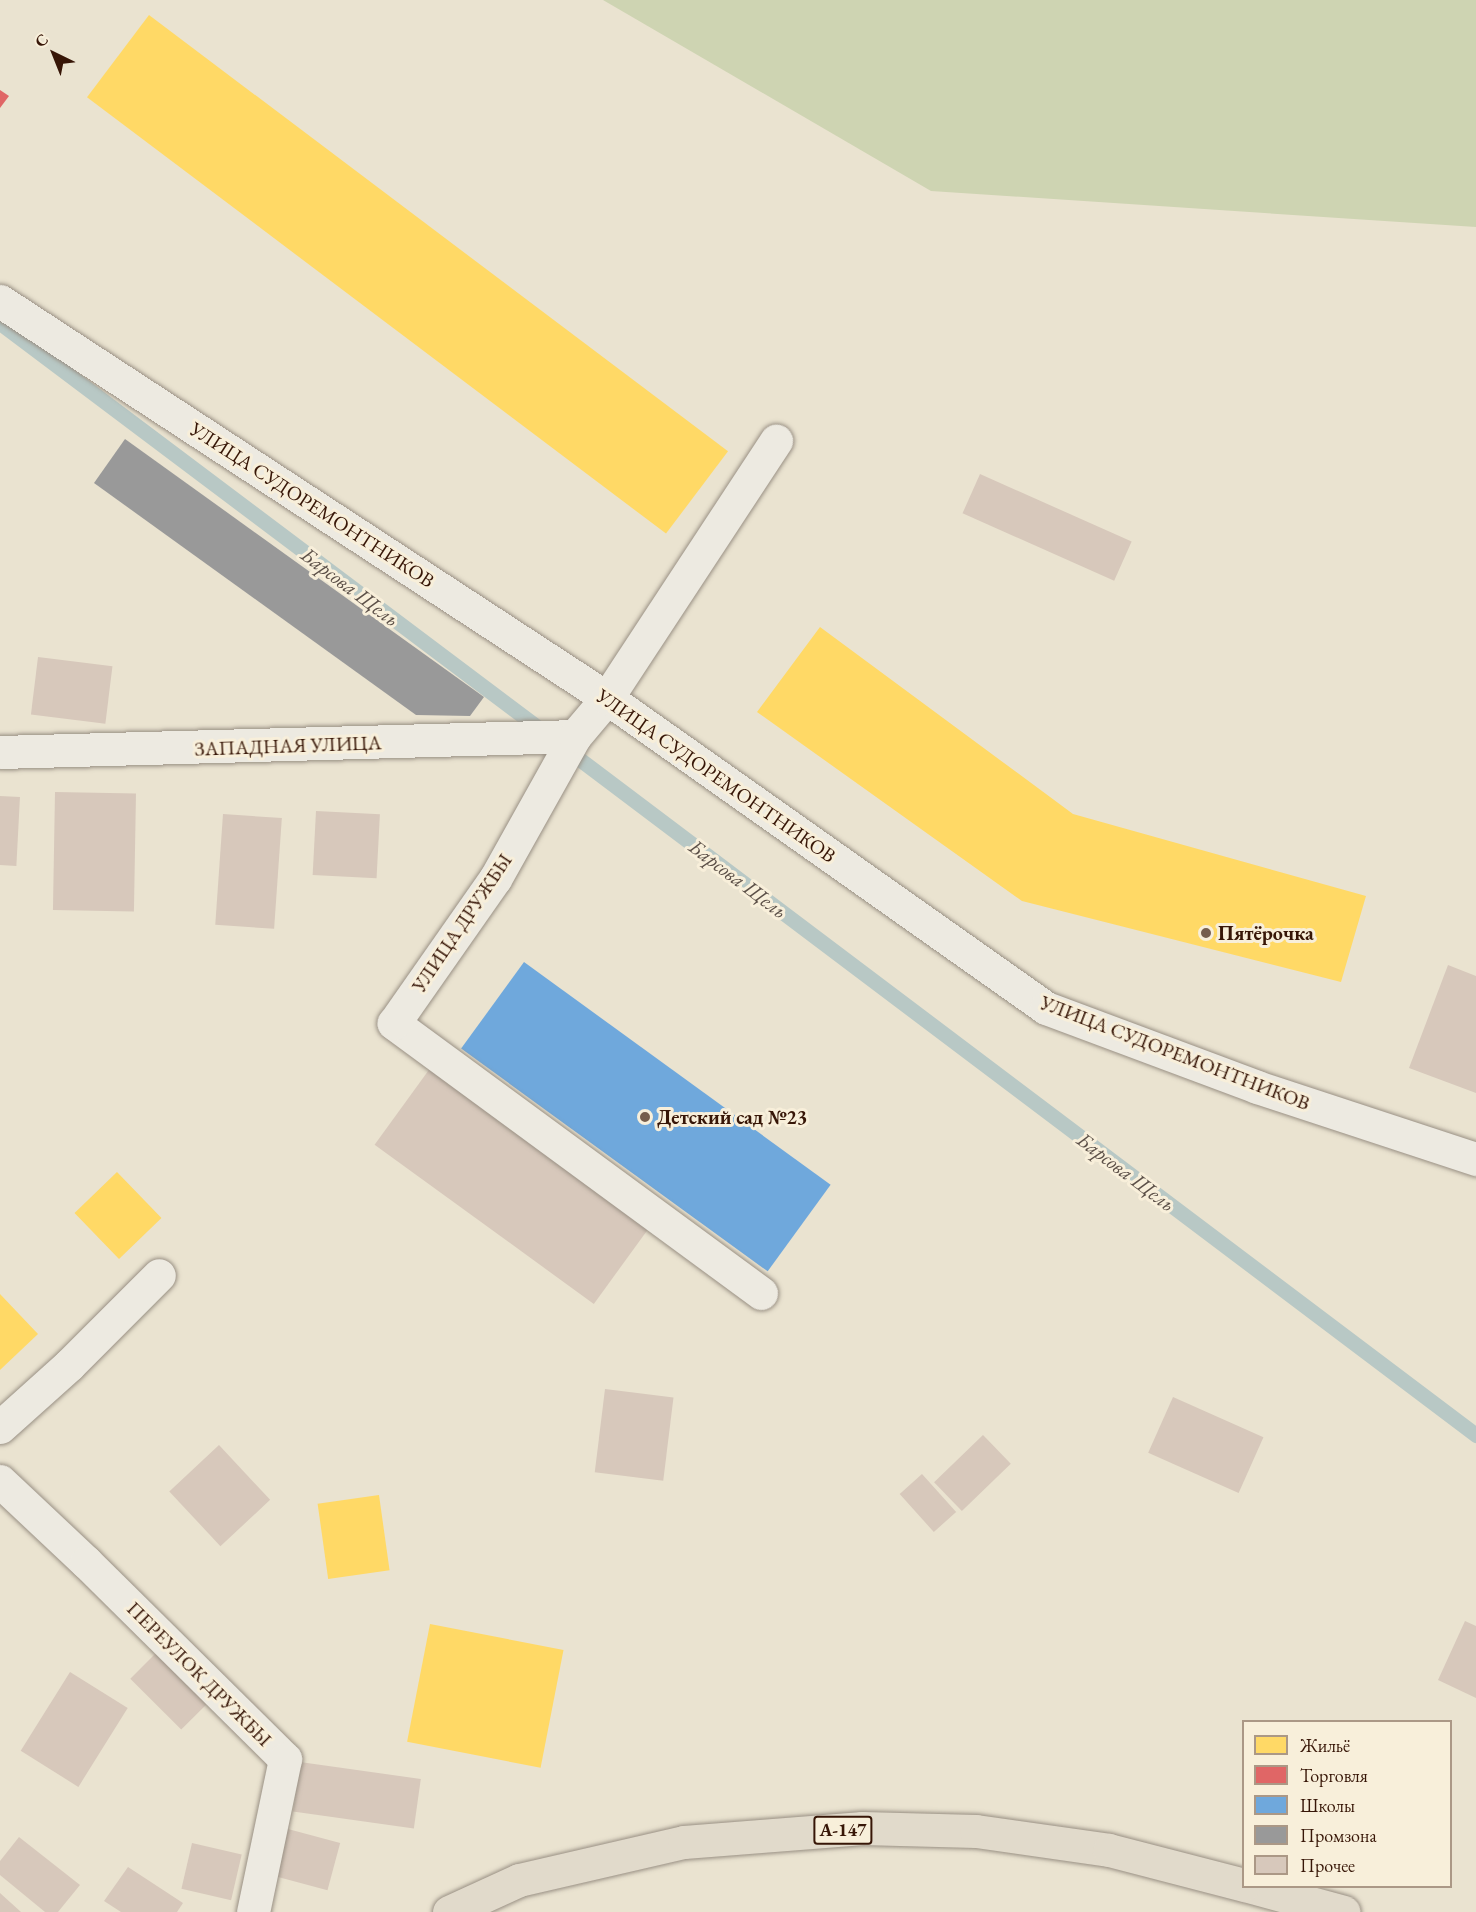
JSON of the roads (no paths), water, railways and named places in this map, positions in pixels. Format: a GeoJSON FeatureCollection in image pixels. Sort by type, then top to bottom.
{"type":"FeatureCollection","features":[{"type":"Feature","properties":{"kind":"highway","name":"А-147"},"geometry":{"type":"LineString","coordinates":[[449,1912],[519,1880],[684,1842],[862,1828],[976,1831],[1109,1850],[1242,1884]]}},
{"type":"Feature","properties":{"kind":"highway"},"geometry":{"type":"LineString","coordinates":[[1252,1888],[1344,1912]]}},
{"type":"Feature","properties":{"kind":"street","name":"УЛИЦА СУДОРЕМОНТНИКОВ"},"geometry":{"type":"LineString","coordinates":[[0,301],[607,698],[1046,1008],[1257,1087],[1476,1159]]}},
{"type":"Feature","properties":{"kind":"street","name":"УЛИЦА ДРУЖБЫ"},"geometry":{"type":"LineString","coordinates":[[761,1293],[394,1023],[495,879],[575,736],[607,698],[776,441]]}},
{"type":"Feature","properties":{"kind":"street","name":"ЗАПАДНАЯ УЛИЦА"},"geometry":{"type":"LineString","coordinates":[[0,753],[575,736]]}},
{"type":"Feature","properties":{"kind":"street"},"geometry":{"type":"LineString","coordinates":[[0,1427],[69,1365],[159,1275]]}},
{"type":"Feature","properties":{"kind":"street","name":"ПЕРЕУЛОК ДРУЖБЫ"},"geometry":{"type":"LineString","coordinates":[[0,1481],[86,1562],[285,1759],[253,1912]]}},
{"type":"Feature","properties":{"kind":"waterway","name":"Барсова Щель"},"geometry":{"type":"LineString","coordinates":[[0,323],[544,732]]}},
{"type":"Feature","properties":{"kind":"waterway","name":"Барсова Щель"},"geometry":{"type":"LineString","coordinates":[[566,749],[1476,1435]]}},
{"type":"Feature","properties":{"kind":"place","name":"Пятёрочка"},"geometry":{"type":"Point","coordinates":[1206,933]}},
{"type":"Feature","properties":{"kind":"place","name":"Детский сад №23"},"geometry":{"type":"Point","coordinates":[645,1117]}}]}
